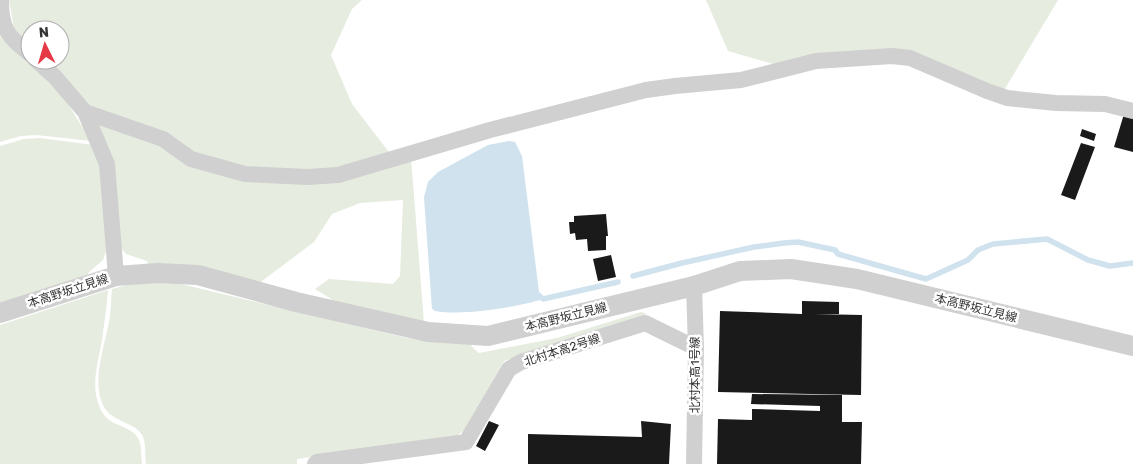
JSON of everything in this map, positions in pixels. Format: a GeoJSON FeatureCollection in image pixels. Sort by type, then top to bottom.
{"type":"FeatureCollection","features":[{"type":"Feature","properties":{"kind":"street"},"geometry":{"type":"LineString","coordinates":[[1,0],[1,17],[9,37],[20,46]]}},
{"type":"Feature","properties":{"kind":"street"},"geometry":{"type":"LineString","coordinates":[[85,112],[163,139],[191,159],[245,174],[308,177],[338,175],[490,130],[646,90],[741,80],[816,61],[892,56],[910,58],[986,91],[1007,98],[1105,104],[1133,111]]}},
{"type":"Feature","properties":{"kind":"street"},"geometry":{"type":"LineString","coordinates":[[47,70],[85,112],[107,164],[116,276]]}},
{"type":"Feature","properties":{"kind":"street","name":"本高野坂立見線"},"geometry":{"type":"LineString","coordinates":[[0,313],[116,276],[158,273],[198,275],[296,302],[428,332],[488,336],[694,286],[740,271],[791,269],[858,279],[1133,346]]}},
{"type":"Feature","properties":{"kind":"street","name":"北村本高1号線"},"geometry":{"type":"LineString","coordinates":[[694,286],[696,348],[694,464]]}},
{"type":"Feature","properties":{"kind":"street","name":"北村本高2号線"},"geometry":{"type":"LineString","coordinates":[[315,464],[317,462],[466,442],[509,369],[521,362],[645,323],[696,348]]}},
{"type":"Feature","properties":{"kind":"shaded area"},"geometry":{"type":"Polygon","coordinates":[[[9,0],[362,0],[352,9],[331,55],[352,104],[392,156],[367,164],[300,173],[213,162],[96,113],[55,70],[70,70],[70,20],[20,20],[20,35],[14,28],[9,0]]]}},
{"type":"Feature","properties":{"kind":"shaded area"},"geometry":{"type":"Polygon","coordinates":[[[706,0],[1058,0],[1003,92],[925,60],[780,66],[728,51],[706,0]]]}},
{"type":"Feature","properties":{"kind":"shaded area"},"geometry":{"type":"Polygon","coordinates":[[[0,36],[20,54],[20,70],[36,70],[51,83],[68,104],[91,141],[36,135],[21,136],[0,142],[0,36]]]}},
{"type":"Feature","properties":{"kind":"shaded area"},"geometry":{"type":"Polygon","coordinates":[[[93,118],[272,179],[411,157],[424,323],[341,305],[315,289],[329,279],[393,284],[400,276],[403,200],[360,203],[332,214],[314,242],[258,284],[148,264],[147,261],[126,254],[121,248],[93,118]]]}},
{"type":"Feature","properties":{"kind":"shaded area"},"geometry":{"type":"Polygon","coordinates":[[[40,138],[94,145],[100,163],[107,248],[103,260],[88,273],[90,277],[0,307],[0,146],[24,139],[40,138]]]}},
{"type":"Feature","properties":{"kind":"shaded area"},"geometry":{"type":"Polygon","coordinates":[[[164,281],[407,338],[470,343],[479,353],[557,338],[641,312],[647,314],[504,361],[467,428],[454,438],[297,459],[297,464],[146,464],[145,443],[140,432],[113,416],[104,407],[98,385],[100,362],[110,316],[112,289],[131,284],[164,281]]]}},
{"type":"Feature","properties":{"kind":"shaded area"},"geometry":{"type":"Polygon","coordinates":[[[108,290],[95,383],[97,400],[108,419],[130,430],[138,438],[141,447],[142,464],[0,464],[0,325],[108,290]]]}},
{"type":"Feature","properties":{"kind":"water"},"geometry":{"type":"Polygon","coordinates":[[[509,141],[515,142],[522,156],[540,300],[515,306],[460,313],[435,311],[432,309],[424,197],[428,182],[438,172],[488,145],[509,141]]]}},
{"type":"Feature","properties":{"kind":"building"},"geometry":{"type":"Polygon","coordinates":[[[1124,114],[1133,116],[1133,152],[1114,147],[1124,114]]]}},
{"type":"Feature","properties":{"kind":"building"},"geometry":{"type":"Polygon","coordinates":[[[1082,129],[1096,134],[1094,141],[1080,136],[1082,129]]]}},
{"type":"Feature","properties":{"kind":"building"},"geometry":{"type":"Polygon","coordinates":[[[1081,143],[1095,147],[1075,200],[1061,195],[1081,143]]]}},
{"type":"Feature","properties":{"kind":"building"},"geometry":{"type":"Polygon","coordinates":[[[606,214],[608,236],[606,236],[606,250],[588,251],[587,239],[576,240],[575,233],[570,234],[569,222],[574,222],[574,216],[606,214]]]}},
{"type":"Feature","properties":{"kind":"building"},"geometry":{"type":"Polygon","coordinates":[[[611,255],[616,277],[598,281],[593,259],[611,255]]]}},
{"type":"Feature","properties":{"kind":"building"},"geometry":{"type":"Polygon","coordinates":[[[802,301],[839,302],[839,314],[815,314],[862,315],[861,395],[718,392],[720,311],[802,314],[802,301]]]}},
{"type":"Feature","properties":{"kind":"building"},"geometry":{"type":"Polygon","coordinates":[[[752,394],[842,395],[842,422],[862,422],[861,464],[717,464],[718,419],[752,420],[752,409],[820,411],[820,406],[751,404],[752,394]]]}},
{"type":"Feature","properties":{"kind":"building"},"geometry":{"type":"Polygon","coordinates":[[[489,421],[499,425],[485,451],[476,446],[489,421]]]}},
{"type":"Feature","properties":{"kind":"building"},"geometry":{"type":"Polygon","coordinates":[[[641,421],[671,424],[669,464],[528,464],[528,434],[642,437],[641,421]]]}},
{"type":"Feature","properties":{"kind":"waterway"},"geometry":{"type":"LineString","coordinates":[[633,276],[754,247],[798,242],[835,250],[838,254],[926,279],[968,260],[978,250],[993,244],[1047,239],[1088,260],[1110,266],[1133,263]]}},
{"type":"Feature","properties":{"kind":"waterway"},"geometry":{"type":"LineString","coordinates":[[533,290],[543,299],[618,282]]}}]}
